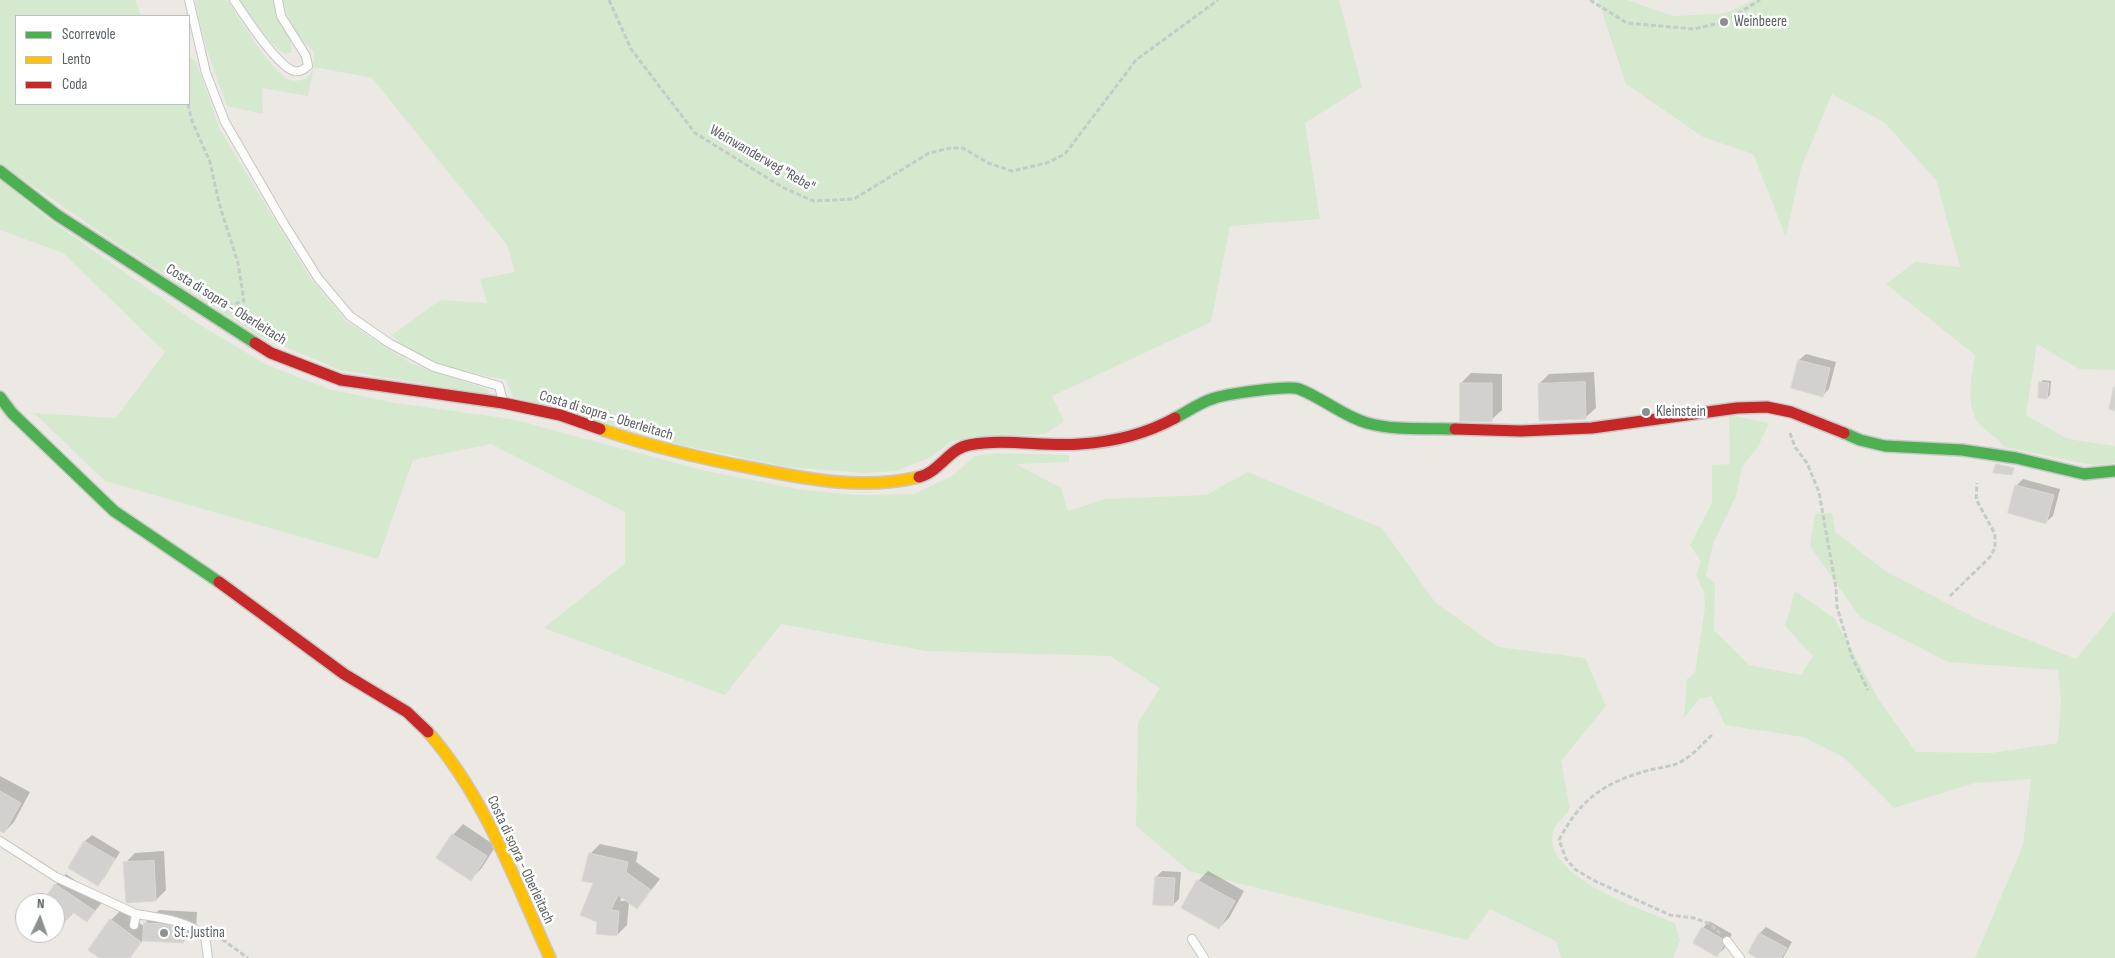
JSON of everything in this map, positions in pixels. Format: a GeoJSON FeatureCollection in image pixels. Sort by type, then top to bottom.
{"type":"FeatureCollection","features":[{"type":"Feature","properties":{"kind":"street","name":"Costa di sopra - Oberleitach"},"geometry":{"type":"LineString","coordinates":[[0,171],[57,215],[271,353],[340,380],[503,403],[560,415],[640,443],[696,458],[808,478],[868,484],[899,482],[925,476],[966,445],[996,442],[1079,444],[1122,438],[1168,422],[1214,398],[1278,388],[1296,388],[1313,395],[1349,417],[1369,424],[1392,427],[1521,431],[1592,428],[1737,408],[1767,407],[1791,412],[1860,440],[1885,446],[1962,450],[2016,458],[2084,474],[2115,471]]}},
{"type":"Feature","properties":{"kind":"street","name":"Costa di sopra - Oberleitach"},"geometry":{"type":"LineString","coordinates":[[0,397],[12,413],[114,511],[207,573],[294,640],[344,674],[407,712],[425,728],[446,753],[484,814],[550,958]]}},
{"type":"Feature","properties":{"kind":"lane"},"geometry":{"type":"LineString","coordinates":[[189,0],[206,73],[225,122],[318,278],[350,316],[365,327],[389,343],[434,367],[499,386],[503,403]]}},
{"type":"Feature","properties":{"kind":"lane"},"geometry":{"type":"LineString","coordinates":[[234,0],[253,30],[282,62],[293,71],[302,71],[308,66],[306,56],[282,16],[278,0]]}},
{"type":"Feature","properties":{"kind":"lane"},"geometry":{"type":"LineString","coordinates":[[0,841],[56,877],[136,914],[179,922],[195,928],[205,936],[208,958]]}},
{"type":"Feature","properties":{"kind":"lane"},"geometry":{"type":"LineString","coordinates":[[134,925],[136,914]]}},
{"type":"Feature","properties":{"kind":"lane"},"geometry":{"type":"LineString","coordinates":[[1192,939],[1204,958]]}},
{"type":"Feature","properties":{"kind":"lane"},"geometry":{"type":"LineString","coordinates":[[1727,941],[1740,958]]}},
{"type":"Feature","properties":{"kind":"path","name":"Weinwanderweg \"Rebe\""},"geometry":{"type":"LineString","coordinates":[[609,0],[631,49],[695,133],[782,187],[813,202],[854,200],[929,153],[950,148],[963,148],[988,163],[1012,171],[1047,163],[1064,154],[1136,60],[1218,0]]}},
{"type":"Feature","properties":{"kind":"path"},"geometry":{"type":"LineString","coordinates":[[1590,0],[1627,23],[1694,29],[1724,22],[1760,0]]}},
{"type":"Feature","properties":{"kind":"path"},"geometry":{"type":"LineString","coordinates":[[188,105],[192,121],[210,162],[219,203],[238,263],[244,301],[232,305],[224,301]]}},
{"type":"Feature","properties":{"kind":"path"},"geometry":{"type":"LineString","coordinates":[[1791,412],[1790,432],[1795,447],[1807,463],[1819,492],[1836,588],[1837,608],[1852,657],[1868,690]]}},
{"type":"Feature","properties":{"kind":"path"},"geometry":{"type":"LineString","coordinates":[[1950,596],[1990,557],[1995,548],[1996,534],[1976,499],[1976,483]]}},
{"type":"Feature","properties":{"kind":"path"},"geometry":{"type":"LineString","coordinates":[[1712,735],[1692,755],[1677,763],[1645,771],[1601,788],[1589,797],[1564,830],[1559,840],[1566,859],[1576,870],[1670,915],[1694,918],[1710,924],[1727,941]]}},
{"type":"Feature","properties":{"kind":"path"},"geometry":{"type":"LineString","coordinates":[[205,936],[212,933],[248,958]]}},
{"type":"Feature","properties":{"kind":"green space"},"geometry":{"type":"Polygon","coordinates":[[[0,0],[135,0],[141,15],[15,15],[15,105],[190,105],[190,58],[196,61],[220,130],[311,279],[346,321],[412,364],[487,389],[491,395],[340,370],[259,336],[110,239],[0,163],[0,0]]]}},
{"type":"Feature","properties":{"kind":"green space"},"geometry":{"type":"Polygon","coordinates":[[[195,0],[227,0],[256,44],[274,67],[289,80],[295,81],[303,80],[310,74],[313,67],[314,52],[294,29],[282,0],[1339,0],[1362,87],[1305,123],[1320,219],[1230,226],[1211,322],[1052,396],[1064,421],[1045,434],[969,438],[950,442],[932,457],[896,471],[864,473],[788,467],[676,444],[513,397],[506,380],[445,366],[415,354],[392,335],[440,300],[487,303],[480,279],[515,272],[507,245],[372,78],[314,67],[308,96],[262,88],[263,114],[227,106],[204,40],[195,0]]]}},
{"type":"Feature","properties":{"kind":"green space"},"geometry":{"type":"Polygon","coordinates":[[[239,0],[273,0],[278,19],[291,42],[291,53],[285,54],[265,36],[239,0]]]}},
{"type":"Feature","properties":{"kind":"green space"},"geometry":{"type":"Polygon","coordinates":[[[1598,0],[1627,0],[1673,16],[1729,12],[1753,0],[2115,0],[2115,370],[2079,369],[2037,344],[2026,415],[2068,439],[2115,446],[2115,463],[2097,466],[2004,447],[1976,419],[1972,410],[1970,392],[1975,355],[1886,284],[1915,262],[1960,267],[1936,180],[1885,123],[1832,94],[1801,168],[1786,237],[1753,154],[1703,137],[1626,84],[1598,0]]]}},
{"type":"Feature","properties":{"kind":"green space"},"geometry":{"type":"Polygon","coordinates":[[[0,179],[51,221],[197,323],[267,365],[329,389],[395,403],[511,419],[702,470],[803,490],[858,495],[914,494],[952,476],[975,456],[996,453],[1069,455],[1069,462],[1016,464],[1061,488],[1068,511],[1105,499],[1206,495],[1248,472],[1382,528],[1435,602],[1498,647],[1585,658],[1606,706],[1561,761],[1570,809],[1554,830],[1554,849],[1563,864],[1599,890],[1641,910],[1675,923],[1680,940],[1673,958],[1561,958],[1556,941],[1490,909],[1467,940],[1189,871],[1136,826],[1138,723],[1160,688],[1110,656],[926,651],[781,624],[725,695],[544,628],[625,563],[625,512],[491,444],[413,460],[378,559],[105,481],[34,413],[116,418],[165,352],[63,253],[0,230],[0,179]]]}},
{"type":"Feature","properties":{"kind":"green space"},"geometry":{"type":"Polygon","coordinates":[[[1729,415],[1769,423],[1759,445],[1742,467],[1736,496],[1713,544],[1706,576],[1715,584],[1714,630],[1749,665],[1801,675],[1813,656],[1785,626],[1795,591],[1834,618],[1879,700],[1916,752],[1991,753],[2058,743],[2061,701],[2058,670],[1948,662],[1860,617],[1810,546],[1815,514],[1832,513],[1835,532],[1887,572],[1979,620],[2076,659],[2115,611],[2115,958],[1975,958],[2023,845],[2031,779],[1975,783],[1894,808],[1843,757],[1803,737],[1725,725],[1711,696],[1699,699],[1684,718],[1687,679],[1695,673],[1705,607],[1704,592],[1696,575],[1701,562],[1690,545],[1712,503],[1712,465],[1730,464],[1729,415]]]}},
{"type":"Feature","properties":{"kind":"building"},"geometry":{"type":"Polygon","coordinates":[[[1798,360],[1830,368],[1823,397],[1791,388],[1798,360]]]}},
{"type":"Feature","properties":{"kind":"building"},"geometry":{"type":"Polygon","coordinates":[[[1585,382],[1586,419],[1539,421],[1538,384],[1585,382]]]}},
{"type":"Feature","properties":{"kind":"building"},"geometry":{"type":"Polygon","coordinates":[[[2039,382],[2049,383],[2047,399],[2038,398],[2039,382]]]}},
{"type":"Feature","properties":{"kind":"building"},"geometry":{"type":"Polygon","coordinates":[[[1460,383],[1492,383],[1492,422],[1460,421],[1460,383]]]}},
{"type":"Feature","properties":{"kind":"building"},"geometry":{"type":"Polygon","coordinates":[[[2115,387],[2115,411],[2109,409],[2115,387]]]}},
{"type":"Feature","properties":{"kind":"building"},"geometry":{"type":"Polygon","coordinates":[[[1996,464],[2014,468],[2012,475],[1993,473],[1996,464]]]}},
{"type":"Feature","properties":{"kind":"building"},"geometry":{"type":"Polygon","coordinates":[[[2015,485],[2054,495],[2046,524],[2008,513],[2015,485]]]}},
{"type":"Feature","properties":{"kind":"building"},"geometry":{"type":"Polygon","coordinates":[[[0,791],[21,803],[4,833],[0,831],[0,791]]]}},
{"type":"Feature","properties":{"kind":"building"},"geometry":{"type":"Polygon","coordinates":[[[452,834],[487,856],[471,881],[436,858],[452,834]]]}},
{"type":"Feature","properties":{"kind":"building"},"geometry":{"type":"Polygon","coordinates":[[[84,841],[115,859],[98,886],[68,868],[84,841]]]}},
{"type":"Feature","properties":{"kind":"building"},"geometry":{"type":"Polygon","coordinates":[[[589,853],[628,862],[626,872],[651,890],[637,909],[618,895],[611,910],[619,911],[617,936],[596,934],[597,922],[580,915],[593,883],[582,881],[589,853]]]}},
{"type":"Feature","properties":{"kind":"building"},"geometry":{"type":"Polygon","coordinates":[[[154,861],[156,901],[126,903],[123,862],[154,861]]]}},
{"type":"Feature","properties":{"kind":"building"},"geometry":{"type":"Polygon","coordinates":[[[1155,877],[1175,878],[1173,906],[1153,905],[1155,877]]]}},
{"type":"Feature","properties":{"kind":"building"},"geometry":{"type":"Polygon","coordinates":[[[1197,880],[1235,901],[1219,929],[1181,908],[1197,880]]]}},
{"type":"Feature","properties":{"kind":"building"},"geometry":{"type":"Polygon","coordinates":[[[55,884],[95,911],[87,922],[72,912],[65,922],[65,893],[49,893],[55,884]]]}},
{"type":"Feature","properties":{"kind":"building"},"geometry":{"type":"Polygon","coordinates":[[[110,919],[141,942],[129,958],[99,958],[88,950],[110,919]]]}},
{"type":"Feature","properties":{"kind":"building","name":"St. Justina"},"geometry":{"type":"Polygon","coordinates":[[[144,923],[184,925],[183,943],[143,941],[144,923]]]}},
{"type":"Feature","properties":{"kind":"building"},"geometry":{"type":"Polygon","coordinates":[[[1702,927],[1726,941],[1717,957],[1693,943],[1702,927]]]}},
{"type":"Feature","properties":{"kind":"building"},"geometry":{"type":"Polygon","coordinates":[[[1759,933],[1787,948],[1781,958],[1757,958],[1748,953],[1759,933]]]}},
{"type":"Feature","properties":{"kind":"traffic: fast"},"geometry":{"type":"LineString","coordinates":[[0,171],[57,215],[255,343]]}},
{"type":"Feature","properties":{"kind":"traffic: fast"},"geometry":{"type":"LineString","coordinates":[[1175,418],[1202,403],[1219,397],[1293,388],[1308,393],[1349,416],[1378,426],[1455,429]]}},
{"type":"Feature","properties":{"kind":"traffic: fast"},"geometry":{"type":"LineString","coordinates":[[0,397],[12,413],[114,511],[219,582]]}},
{"type":"Feature","properties":{"kind":"traffic: fast"},"geometry":{"type":"LineString","coordinates":[[1844,433],[1860,440],[1885,446],[1962,450],[2016,458],[2084,474],[2115,471]]}},
{"type":"Feature","properties":{"kind":"traffic: slow"},"geometry":{"type":"LineString","coordinates":[[600,429],[697,457],[818,480],[878,483],[919,477]]}},
{"type":"Feature","properties":{"kind":"traffic: slow"},"geometry":{"type":"LineString","coordinates":[[428,732],[448,757],[482,812],[511,870],[550,958]]}},
{"type":"Feature","properties":{"kind":"traffic: jam"},"geometry":{"type":"LineString","coordinates":[[255,343],[271,353],[341,380],[503,403],[560,415],[600,429]]}},
{"type":"Feature","properties":{"kind":"traffic: jam"},"geometry":{"type":"LineString","coordinates":[[1455,429],[1521,431],[1592,428],[1737,408],[1767,407],[1791,412],[1844,433]]}},
{"type":"Feature","properties":{"kind":"traffic: jam"},"geometry":{"type":"LineString","coordinates":[[919,477],[926,475],[956,451],[969,445],[997,442],[1066,445],[1092,443],[1141,433],[1175,418]]}},
{"type":"Feature","properties":{"kind":"traffic: jam"},"geometry":{"type":"LineString","coordinates":[[219,582],[344,674],[407,712],[428,732]]}},
{"type":"Feature","properties":{"kind":"place","name":"Weinbeere"},"geometry":{"type":"Point","coordinates":[1724,22]}},
{"type":"Feature","properties":{"kind":"place","name":"Kleinstein"},"geometry":{"type":"Point","coordinates":[1646,412]}},
{"type":"Feature","properties":{"kind":"place","name":"St. Justina"},"geometry":{"type":"Point","coordinates":[164,933]}}]}
